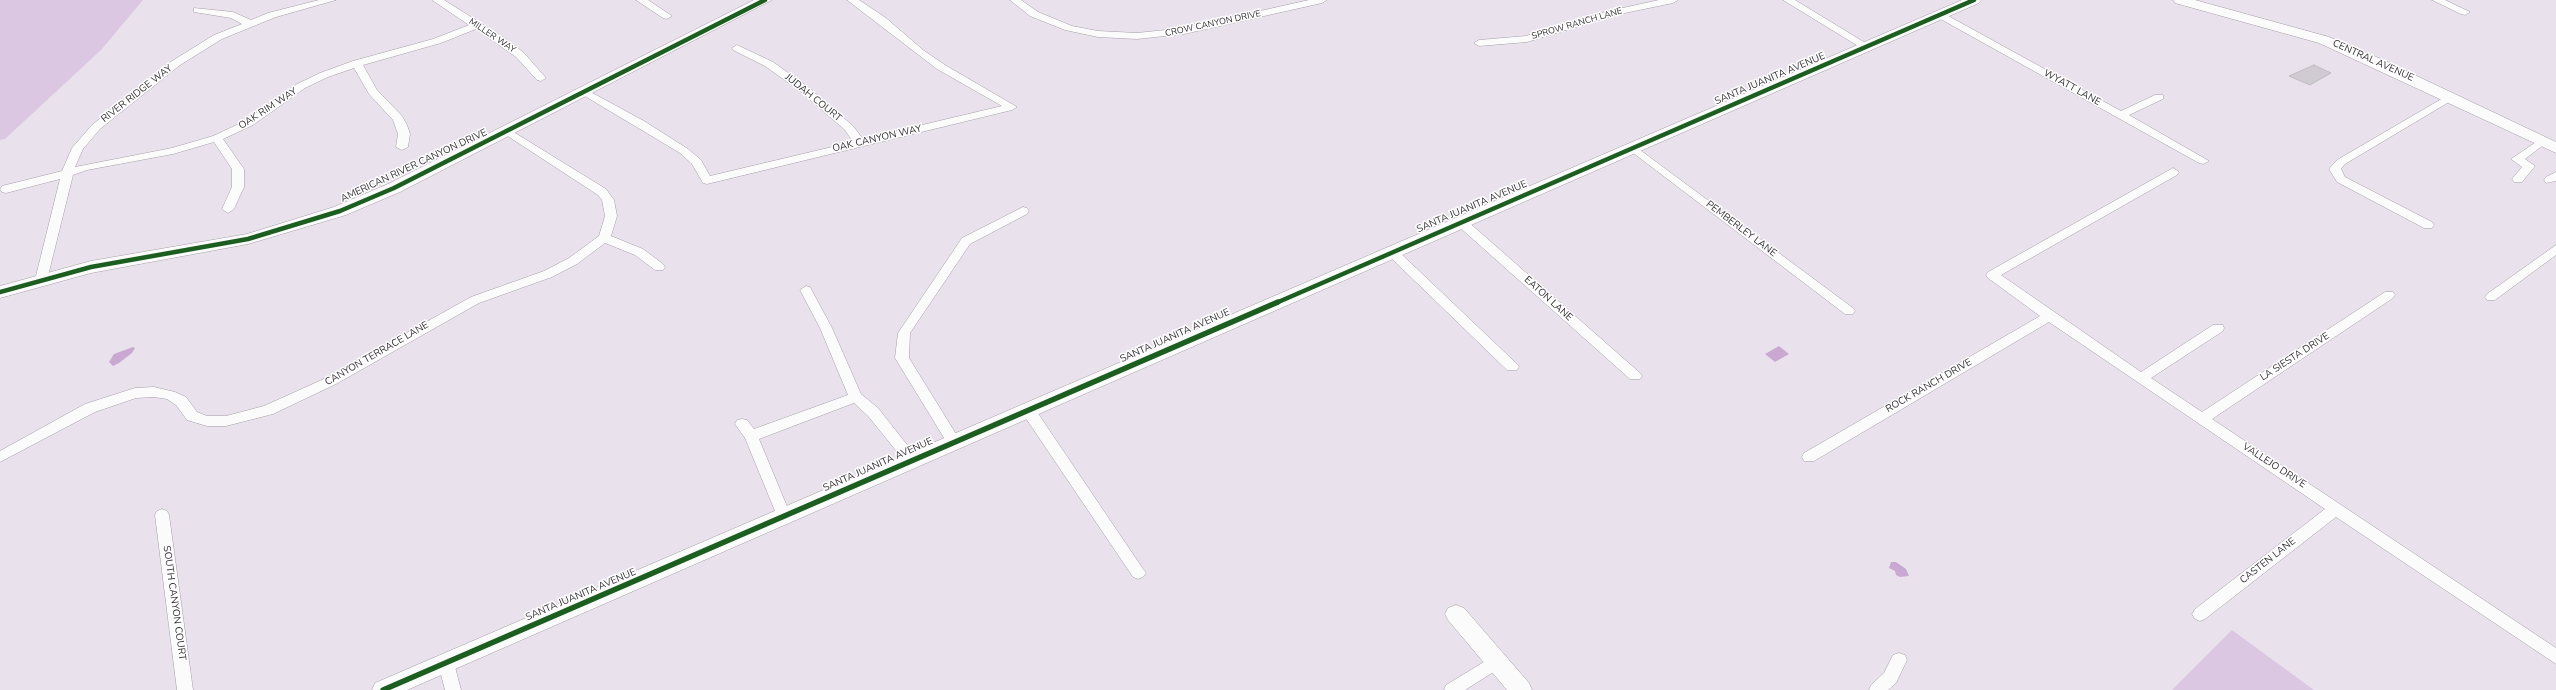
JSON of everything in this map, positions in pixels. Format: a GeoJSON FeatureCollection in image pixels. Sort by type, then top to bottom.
{"type":"FeatureCollection","features":[{"type":"Feature","properties":{"kind":"street","name":"RIVER RIDGE WAY"},"geometry":{"type":"LineString","coordinates":[[41,280],[67,174],[78,148],[107,117],[190,53],[249,23],[289,10],[331,0]]}},
{"type":"Feature","properties":{"kind":"street","name":"MILLER WAY"},"geometry":{"type":"LineString","coordinates":[[438,0],[478,25],[520,55],[541,78]]}},
{"type":"Feature","properties":{"kind":"street"},"geometry":{"type":"LineString","coordinates":[[641,0],[667,16]]}},
{"type":"Feature","properties":{"kind":"street","name":"AMERICAN RIVER CANYON DRIVE"},"geometry":{"type":"LineString","coordinates":[[0,292],[41,280],[130,260],[248,239],[318,219],[373,198],[765,0]]}},
{"type":"Feature","properties":{"kind":"street","name":"OAK CANYON WAY"},"geometry":{"type":"LineString","coordinates":[[582,92],[640,123],[684,151],[697,162],[707,180],[1012,107],[941,67],[919,52],[882,20],[852,0]]}},
{"type":"Feature","properties":{"kind":"street","name":"CROW CANYON DRIVE"},"geometry":{"type":"LineString","coordinates":[[1015,0],[1034,14],[1069,28],[1098,34],[1137,36],[1184,31],[1322,0]]}},
{"type":"Feature","properties":{"kind":"street","name":"SPROW RANCH LANE"},"geometry":{"type":"LineString","coordinates":[[1479,43],[1528,38],[1613,13],[1673,0]]}},
{"type":"Feature","properties":{"kind":"street"},"geometry":{"type":"LineString","coordinates":[[1788,0],[1867,47]]}},
{"type":"Feature","properties":{"kind":"street","name":"SANTA JUANITA AVENUE"},"geometry":{"type":"LineString","coordinates":[[383,690],[1391,251],[1974,0]]}},
{"type":"Feature","properties":{"kind":"street","name":"CENTRAL AVENUE"},"geometry":{"type":"LineString","coordinates":[[2180,0],[2324,40],[2450,97],[2556,148]]}},
{"type":"Feature","properties":{"kind":"street"},"geometry":{"type":"LineString","coordinates":[[2437,0],[2465,12]]}},
{"type":"Feature","properties":{"kind":"street"},"geometry":{"type":"LineString","coordinates":[[198,10],[233,14],[249,23]]}},
{"type":"Feature","properties":{"kind":"street","name":"WYATT LANE"},"geometry":{"type":"LineString","coordinates":[[1941,15],[2203,161]]}},
{"type":"Feature","properties":{"kind":"street","name":"OAK RIM WAY"},"geometry":{"type":"LineString","coordinates":[[6,189],[85,168],[173,151],[216,138],[256,119],[305,84],[357,63],[438,41],[478,25]]}},
{"type":"Feature","properties":{"kind":"street","name":"JUDAH COURT"},"geometry":{"type":"LineString","coordinates":[[737,48],[768,64],[804,89],[849,128],[860,143]]}},
{"type":"Feature","properties":{"kind":"street"},"geometry":{"type":"LineString","coordinates":[[357,63],[373,92],[400,121],[404,134],[402,147]]}},
{"type":"Feature","properties":{"kind":"street"},"geometry":{"type":"LineString","coordinates":[[2121,116],[2159,97]]}},
{"type":"Feature","properties":{"kind":"street"},"geometry":{"type":"LineString","coordinates":[[2428,225],[2341,179],[2335,169],[2341,162],[2450,97]]}},
{"type":"Feature","properties":{"kind":"street"},"geometry":{"type":"LineString","coordinates":[[507,131],[602,192],[608,200],[610,216],[604,238],[639,252],[659,267]]}},
{"type":"Feature","properties":{"kind":"street"},"geometry":{"type":"LineString","coordinates":[[216,138],[236,164],[239,178],[238,187],[228,209]]}},
{"type":"Feature","properties":{"kind":"street"},"geometry":{"type":"LineString","coordinates":[[2518,180],[2529,166],[2517,159],[2542,141]]}},
{"type":"Feature","properties":{"kind":"street","name":"PEMBERLEY LANE"},"geometry":{"type":"LineString","coordinates":[[1632,148],[1849,311]]}},
{"type":"Feature","properties":{"kind":"street","name":"VALLEJO DRIVE"},"geometry":{"type":"LineString","coordinates":[[2173,172],[1992,275],[2049,316],[2143,377],[2201,419],[2337,508],[2556,657]]}},
{"type":"Feature","properties":{"kind":"street"},"geometry":{"type":"LineString","coordinates":[[954,442],[902,358],[904,333],[966,241],[1022,211]]}},
{"type":"Feature","properties":{"kind":"street","name":"EATON LANE"},"geometry":{"type":"LineString","coordinates":[[1461,222],[1635,376]]}},
{"type":"Feature","properties":{"kind":"street","name":"CANYON TERRACE LANE"},"geometry":{"type":"LineString","coordinates":[[0,457],[90,408],[135,393],[154,392],[170,395],[181,402],[192,416],[207,421],[226,421],[268,410],[331,381],[470,302],[561,268],[604,238]]}},
{"type":"Feature","properties":{"kind":"street"},"geometry":{"type":"LineString","coordinates":[[2490,297],[2556,249]]}},
{"type":"Feature","properties":{"kind":"street"},"geometry":{"type":"LineString","coordinates":[[1391,251],[1512,367]]}},
{"type":"Feature","properties":{"kind":"street"},"geometry":{"type":"LineString","coordinates":[[806,290],[826,328],[856,397],[873,412],[912,460]]}},
{"type":"Feature","properties":{"kind":"street","name":"LA SIESTA DRIVE"},"geometry":{"type":"LineString","coordinates":[[2201,419],[2389,295]]}},
{"type":"Feature","properties":{"kind":"street","name":"ROCK RANCH DRIVE"},"geometry":{"type":"LineString","coordinates":[[1809,457],[2049,316]]}},
{"type":"Feature","properties":{"kind":"street"},"geometry":{"type":"LineString","coordinates":[[2143,377],[2218,328]]}},
{"type":"Feature","properties":{"kind":"street"},"geometry":{"type":"LineString","coordinates":[[751,436],[856,397]]}},
{"type":"Feature","properties":{"kind":"street"},"geometry":{"type":"LineString","coordinates":[[1028,410],[1138,573]]}},
{"type":"Feature","properties":{"kind":"street"},"geometry":{"type":"LineString","coordinates":[[742,424],[751,436],[784,516]]}},
{"type":"Feature","properties":{"kind":"street","name":"CASTEN LANE"},"geometry":{"type":"LineString","coordinates":[[2200,614],[2337,508]]}},
{"type":"Feature","properties":{"kind":"street","name":"SOUTH CANYON COURT"},"geometry":{"type":"LineString","coordinates":[[162,515],[185,690]]}},
{"type":"Feature","properties":{"kind":"street"},"geometry":{"type":"LineString","coordinates":[[1456,614],[1521,690]]}},
{"type":"Feature","properties":{"kind":"street"},"geometry":{"type":"LineString","coordinates":[[1877,690],[1890,678],[1899,660]]}},
{"type":"Feature","properties":{"kind":"street"},"geometry":{"type":"LineString","coordinates":[[1452,690],[1497,661]]}},
{"type":"Feature","properties":{"kind":"street"},"geometry":{"type":"LineString","coordinates":[[446,663],[453,690]]}},
{"type":"Feature","properties":{"kind":"shaded area"},"geometry":{"type":"Polygon","coordinates":[[[0,0],[143,0],[101,50],[5,139],[0,140],[0,0]]]}},
{"type":"Feature","properties":{"kind":"shaded area"},"geometry":{"type":"Polygon","coordinates":[[[1779,346],[1789,354],[1775,362],[1765,354],[1779,346]]]}},
{"type":"Feature","properties":{"kind":"shaded area"},"geometry":{"type":"Polygon","coordinates":[[[133,347],[135,348],[132,353],[119,363],[113,366],[109,362],[114,354],[133,347]]]}},
{"type":"Feature","properties":{"kind":"shaded area"},"geometry":{"type":"Polygon","coordinates":[[[1891,562],[1896,562],[1906,569],[1909,576],[1900,577],[1896,575],[1895,571],[1889,568],[1891,562]]]}},
{"type":"Feature","properties":{"kind":"shaded area"},"geometry":{"type":"Polygon","coordinates":[[[2232,630],[2314,690],[2172,690],[2232,630]]]}},
{"type":"Feature","properties":{"kind":"building"},"geometry":{"type":"Polygon","coordinates":[[[2314,65],[2331,73],[2310,85],[2289,76],[2314,65]]]}},
{"type":"Feature","properties":{"kind":"cycle path"},"geometry":{"type":"LineString","coordinates":[[0,292],[91,267],[248,239],[340,211],[394,188],[765,0]]}},
{"type":"Feature","properties":{"kind":"cycle path"},"geometry":{"type":"LineString","coordinates":[[383,690],[1974,0]]}}]}
